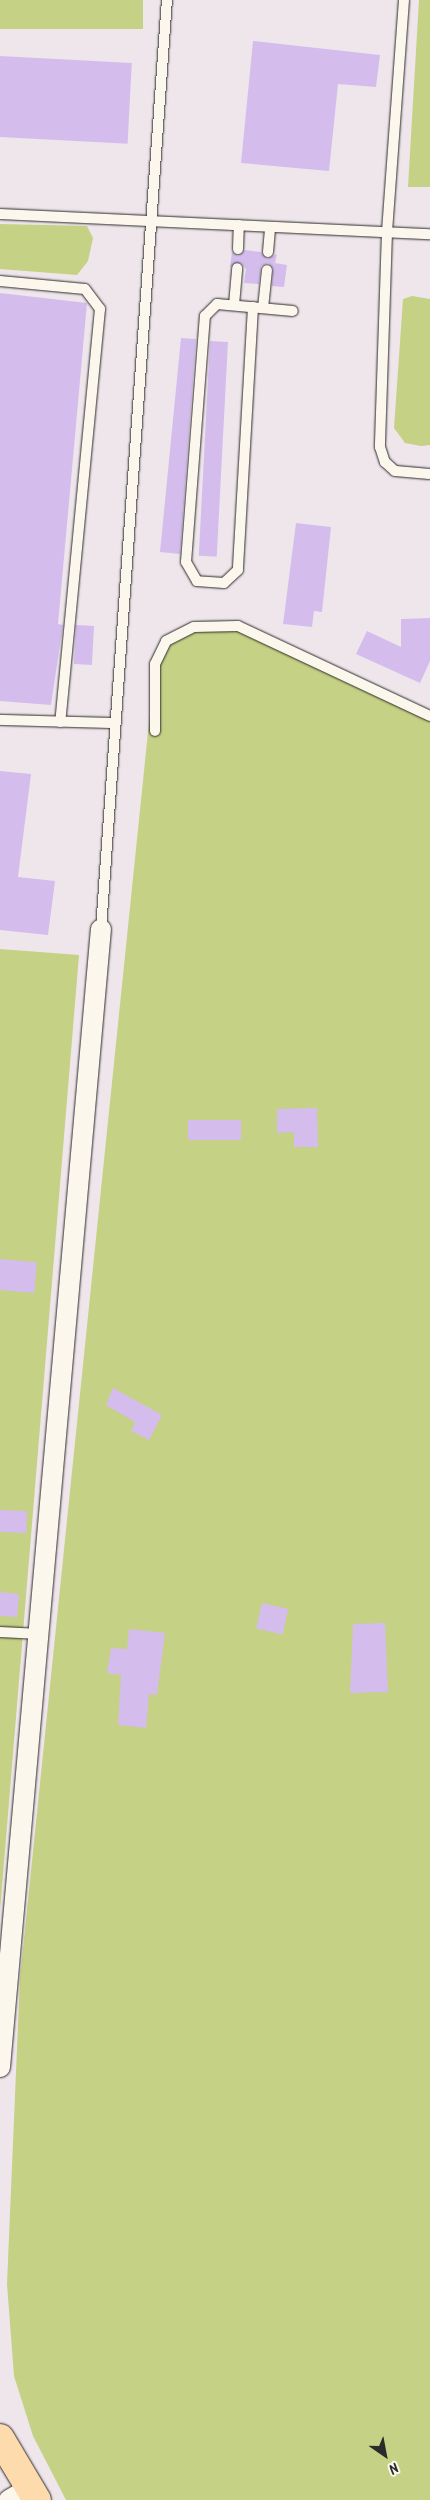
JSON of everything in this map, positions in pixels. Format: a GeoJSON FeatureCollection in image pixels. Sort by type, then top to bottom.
{"type":"FeatureCollection","features":[{"type":"Feature","properties":{"kind":"main road"},"geometry":{"type":"LineString","coordinates":[[0,2438],[25,2496]]}},
{"type":"Feature","properties":{"kind":"street"},"geometry":{"type":"LineString","coordinates":[[0,2067],[40,1634],[101,929]]}},
{"type":"Feature","properties":{"kind":"lane"},"geometry":{"type":"LineString","coordinates":[[101,929],[166,0]]}},
{"type":"Feature","properties":{"kind":"lane"},"geometry":{"type":"LineString","coordinates":[[404,0],[387,232],[382,456],[396,471],[430,474]]}},
{"type":"Feature","properties":{"kind":"lane"},"geometry":{"type":"LineString","coordinates":[[0,214],[430,234]]}},
{"type":"Feature","properties":{"kind":"lane"},"geometry":{"type":"LineString","coordinates":[[238,249],[239,225]]}},
{"type":"Feature","properties":{"kind":"lane"},"geometry":{"type":"LineString","coordinates":[[268,252],[270,226]]}},
{"type":"Feature","properties":{"kind":"lane"},"geometry":{"type":"LineString","coordinates":[[234,306],[237,268]]}},
{"type":"Feature","properties":{"kind":"lane"},"geometry":{"type":"LineString","coordinates":[[267,270],[258,308],[238,570],[219,584],[197,581],[186,562],[205,316],[217,304],[234,306],[258,308],[293,311]]}},
{"type":"Feature","properties":{"kind":"lane"},"geometry":{"type":"LineString","coordinates":[[0,281],[86,289],[100,308],[60,722]]}},
{"type":"Feature","properties":{"kind":"lane"},"geometry":{"type":"LineString","coordinates":[[155,731],[155,664],[166,641],[194,627],[238,626],[430,716]]}},
{"type":"Feature","properties":{"kind":"lane"},"geometry":{"type":"LineString","coordinates":[[0,720],[115,723]]}},
{"type":"Feature","properties":{"kind":"lane"},"geometry":{"type":"LineString","coordinates":[[0,1632],[40,1634]]}},
{"type":"Feature","properties":{"kind":"green space"},"geometry":{"type":"Polygon","coordinates":[[[0,0],[143,0],[143,29],[0,29],[0,0]]]}},
{"type":"Feature","properties":{"kind":"green space"},"geometry":{"type":"Polygon","coordinates":[[[419,0],[430,0],[430,187],[408,187],[419,0]]]}},
{"type":"Feature","properties":{"kind":"green space"},"geometry":{"type":"Polygon","coordinates":[[[0,224],[87,226],[93,238],[88,261],[77,275],[0,269],[0,224]]]}},
{"type":"Feature","properties":{"kind":"green space"},"geometry":{"type":"Polygon","coordinates":[[[412,296],[430,299],[430,445],[421,446],[405,443],[394,428],[403,299],[412,296]]]}},
{"type":"Feature","properties":{"kind":"green space"},"geometry":{"type":"Polygon","coordinates":[[[238,626],[430,716],[430,2500],[66,2500],[33,2436],[14,2376],[7,2284],[20,1978],[155,664],[166,641],[194,627],[238,626]]]}},
{"type":"Feature","properties":{"kind":"green space"},"geometry":{"type":"Polygon","coordinates":[[[0,949],[79,955],[0,1911],[0,949]]]}},
{"type":"Feature","properties":{"kind":"building"},"geometry":{"type":"Polygon","coordinates":[[[253,41],[380,55],[376,87],[338,84],[329,171],[241,163],[253,41]]]}},
{"type":"Feature","properties":{"kind":"building"},"geometry":{"type":"Polygon","coordinates":[[[0,56],[132,63],[128,144],[0,137],[0,56]]]}},
{"type":"Feature","properties":{"kind":"building"},"geometry":{"type":"Polygon","coordinates":[[[245,250],[261,252],[267,259],[277,254],[275,263],[287,265],[284,287],[272,286],[273,268],[268,263],[261,266],[259,284],[244,283],[246,269],[241,263],[230,267],[232,252],[238,256],[245,250]]]}},
{"type":"Feature","properties":{"kind":"building"},"geometry":{"type":"Polygon","coordinates":[[[0,293],[87,303],[58,624],[63,625],[51,705],[0,701],[0,293]]]}},
{"type":"Feature","properties":{"kind":"building"},"geometry":{"type":"Polygon","coordinates":[[[181,338],[196,339],[180,554],[160,552],[181,338]]]}},
{"type":"Feature","properties":{"kind":"building"},"geometry":{"type":"Polygon","coordinates":[[[210,341],[228,342],[217,557],[199,556],[210,341]]]}},
{"type":"Feature","properties":{"kind":"building"},"geometry":{"type":"Polygon","coordinates":[[[296,523],[331,527],[322,612],[314,611],[312,627],[283,624],[296,523]]]}},
{"type":"Feature","properties":{"kind":"building"},"geometry":{"type":"Polygon","coordinates":[[[430,618],[430,661],[420,683],[356,654],[367,631],[401,647],[401,619],[430,618]]]}},
{"type":"Feature","properties":{"kind":"building"},"geometry":{"type":"Polygon","coordinates":[[[76,625],[94,626],[92,665],[74,664],[76,625]]]}},
{"type":"Feature","properties":{"kind":"building"},"geometry":{"type":"Polygon","coordinates":[[[0,771],[31,774],[18,877],[55,881],[48,935],[0,930],[0,771]]]}},
{"type":"Feature","properties":{"kind":"building"},"geometry":{"type":"Polygon","coordinates":[[[317,1108],[318,1147],[294,1147],[294,1132],[277,1133],[277,1109],[317,1108]]]}},
{"type":"Feature","properties":{"kind":"building"},"geometry":{"type":"Polygon","coordinates":[[[188,1120],[241,1120],[241,1140],[188,1140],[188,1120]]]}},
{"type":"Feature","properties":{"kind":"building"},"geometry":{"type":"Polygon","coordinates":[[[0,1259],[37,1262],[34,1293],[0,1290],[0,1259]]]}},
{"type":"Feature","properties":{"kind":"building"},"geometry":{"type":"Polygon","coordinates":[[[113,1388],[162,1415],[149,1440],[131,1431],[135,1422],[106,1405],[113,1388]]]}},
{"type":"Feature","properties":{"kind":"building"},"geometry":{"type":"Polygon","coordinates":[[[0,1510],[27,1511],[26,1533],[0,1532],[0,1510]]]}},
{"type":"Feature","properties":{"kind":"building"},"geometry":{"type":"Polygon","coordinates":[[[0,1592],[19,1594],[17,1617],[0,1616],[0,1592]]]}},
{"type":"Feature","properties":{"kind":"building"},"geometry":{"type":"Polygon","coordinates":[[[262,1603],[288,1609],[282,1634],[256,1628],[262,1603]]]}},
{"type":"Feature","properties":{"kind":"building"},"geometry":{"type":"Polygon","coordinates":[[[385,1623],[388,1692],[350,1693],[353,1624],[385,1623]]]}},
{"type":"Feature","properties":{"kind":"building"},"geometry":{"type":"Polygon","coordinates":[[[129,1629],[165,1633],[157,1695],[149,1694],[146,1728],[118,1725],[121,1675],[107,1673],[111,1648],[127,1649],[129,1629]]]}}]}
